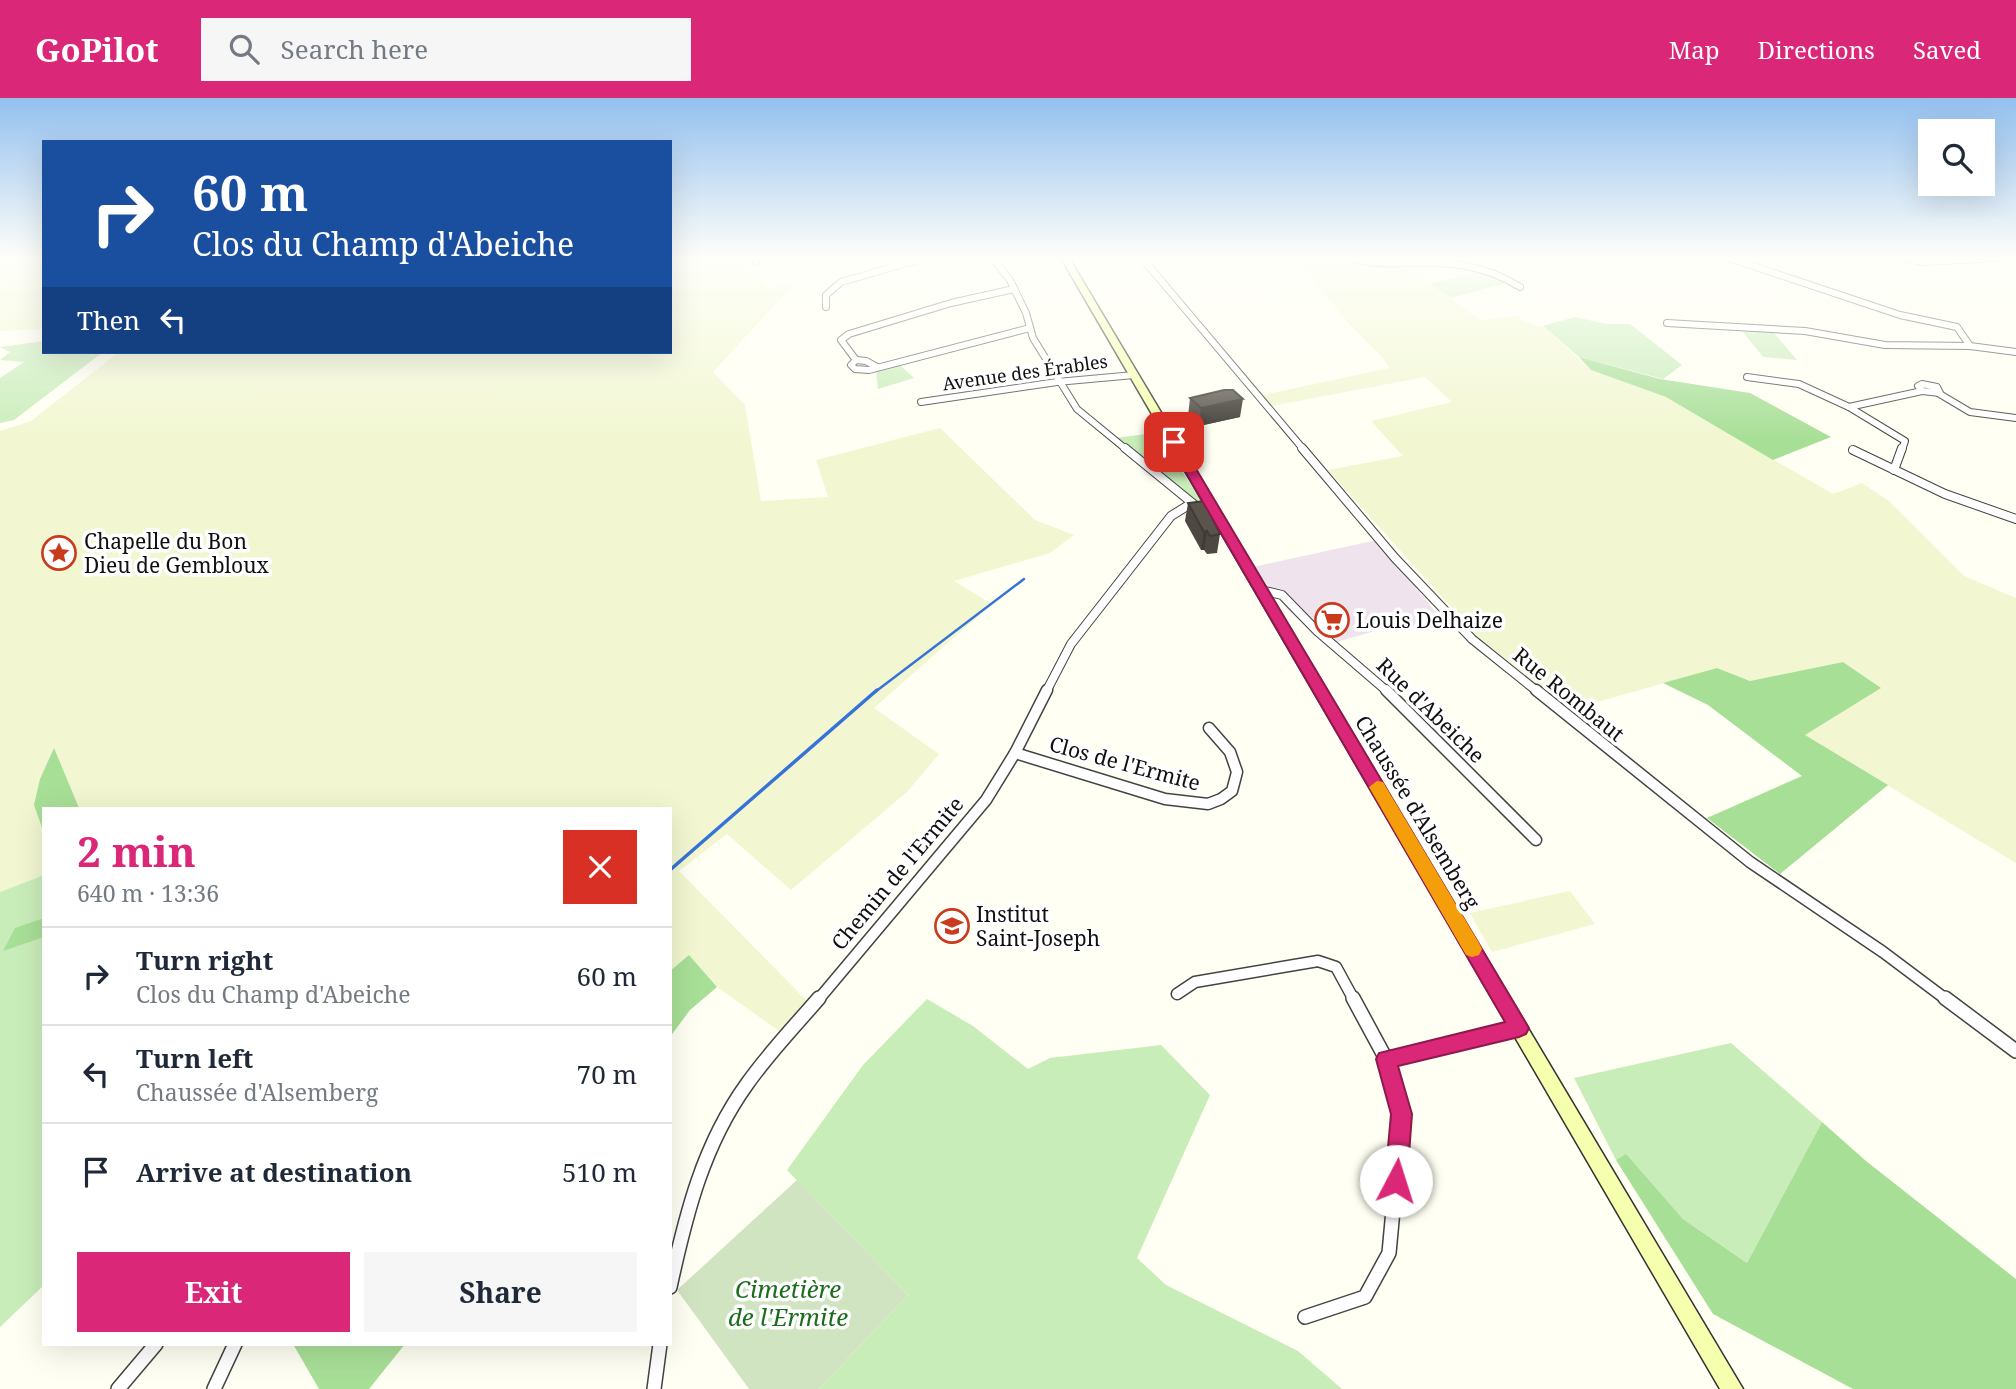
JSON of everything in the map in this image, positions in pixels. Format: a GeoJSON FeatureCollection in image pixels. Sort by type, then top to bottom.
{"type":"FeatureCollection","features":[{"type":"Feature","properties":{"kind":"main road","name":"Chaussée d'Alsemberg"},"geometry":{"type":"LineString","coordinates":[[1100,318],[1732,1389]]}},
{"type":"Feature","properties":{"kind":"street"},"geometry":{"type":"LineString","coordinates":[[907,318],[849,334],[841,340],[856,360],[851,365],[855,369],[869,370],[1030,328]]}},
{"type":"Feature","properties":{"kind":"street"},"geometry":{"type":"LineString","coordinates":[[1028,318],[1030,328],[1057,382],[1088,420],[1200,510]]}},
{"type":"Feature","properties":{"kind":"street","name":"Rue Rombaut"},"geometry":{"type":"LineString","coordinates":[[1193,318],[1395,558],[1472,639],[1750,862],[1883,952],[2016,1051]]}},
{"type":"Feature","properties":{"kind":"street"},"geometry":{"type":"LineString","coordinates":[[1917,318],[1960,330],[1970,346]]}},
{"type":"Feature","properties":{"kind":"street"},"geometry":{"type":"LineString","coordinates":[[1667,323],[1814,332],[1885,345],[1934,348],[1970,346],[2016,352]]}},
{"type":"Feature","properties":{"kind":"street","name":"Avenue des Érables"},"geometry":{"type":"LineString","coordinates":[[921,402],[1057,382],[1133,375]]}},
{"type":"Feature","properties":{"kind":"street"},"geometry":{"type":"LineString","coordinates":[[1747,377],[1799,383],[1849,407],[1905,441],[1894,470]]}},
{"type":"Feature","properties":{"kind":"street"},"geometry":{"type":"LineString","coordinates":[[1849,407],[1922,391],[1918,386],[1926,384],[1937,387],[1940,391],[1938,393],[1970,412],[2016,418]]}},
{"type":"Feature","properties":{"kind":"street"},"geometry":{"type":"LineString","coordinates":[[1853,450],[1945,494],[2016,519]]}},
{"type":"Feature","properties":{"kind":"street","name":"Chemin de l'Ermite"},"geometry":{"type":"LineString","coordinates":[[672,1278],[685,1222],[707,1154],[726,1115],[748,1082],[986,800],[1015,753],[1082,629],[1171,516],[1192,503]]}},
{"type":"Feature","properties":{"kind":"street"},"geometry":{"type":"LineString","coordinates":[[1208,517],[1222,523]]}},
{"type":"Feature","properties":{"kind":"street","name":"Rue d'Abeiche"},"geometry":{"type":"LineString","coordinates":[[1261,590],[1282,594],[1317,631],[1402,704],[1536,840]]}},
{"type":"Feature","properties":{"kind":"street"},"geometry":{"type":"LineString","coordinates":[[1272,610],[1282,607],[1297,610]]}},
{"type":"Feature","properties":{"kind":"street","name":"Clos de l'Ermite"},"geometry":{"type":"LineString","coordinates":[[1015,753],[1152,794],[1192,804],[1212,804],[1232,793],[1238,774],[1222,738],[1209,729]]}},
{"type":"Feature","properties":{"kind":"street"},"geometry":{"type":"LineString","coordinates":[[1177,994],[1195,982],[1318,961],[1335,967],[1386,1059],[1402,1114],[1389,1253],[1365,1297],[1305,1317]]}},
{"type":"Feature","properties":{"kind":"street"},"geometry":{"type":"LineString","coordinates":[[1386,1059],[1519,1028]]}},
{"type":"Feature","properties":{"kind":"street"},"geometry":{"type":"LineString","coordinates":[[118,1389],[154,1346]]}},
{"type":"Feature","properties":{"kind":"street"},"geometry":{"type":"LineString","coordinates":[[214,1389],[233,1346]]}},
{"type":"Feature","properties":{"kind":"street"},"geometry":{"type":"LineString","coordinates":[[654,1389],[660,1346]]}},
{"type":"Feature","properties":{"kind":"shaded area"},"geometry":{"type":"Polygon","coordinates":[[[1377,540],[1446,625],[1382,629],[1326,645],[1288,610],[1253,567],[1377,540]]]}},
{"type":"Feature","properties":{"kind":"green space"},"geometry":{"type":"Polygon","coordinates":[[[0,318],[42,318],[42,329],[0,331],[0,318]]]}},
{"type":"Feature","properties":{"kind":"green space"},"geometry":{"type":"Polygon","coordinates":[[[672,318],[763,318],[713,372],[745,405],[761,501],[828,497],[816,460],[940,428],[1035,520],[1074,535],[1050,553],[954,581],[992,604],[874,708],[939,754],[907,792],[791,890],[727,834],[679,871],[807,1001],[779,1031],[717,987],[689,955],[672,969],[672,807],[42,807],[42,876],[0,892],[0,431],[31,421],[116,354],[672,354],[672,318]]]}},
{"type":"Feature","properties":{"kind":"green space"},"geometry":{"type":"Polygon","coordinates":[[[1344,318],[1520,318],[1538,327],[1543,326],[1591,370],[1666,397],[1833,494],[1862,483],[1889,501],[1964,576],[2016,598],[2016,863],[1804,735],[1880,688],[1843,662],[1750,681],[1717,668],[1569,710],[1477,636],[1328,470],[1403,456],[1371,421],[1452,402],[1425,377],[1272,406],[1263,395],[1389,368],[1382,357],[1344,318]]]}},
{"type":"Feature","properties":{"kind":"green space"},"geometry":{"type":"Polygon","coordinates":[[[1571,318],[1607,324],[1630,324],[1682,365],[1663,379],[1579,357],[1543,326],[1571,318]]]}},
{"type":"Feature","properties":{"kind":"green space"},"geometry":{"type":"Polygon","coordinates":[[[1743,332],[1774,333],[1797,360],[1763,357],[1743,332]]]}},
{"type":"Feature","properties":{"kind":"green space"},"geometry":{"type":"Polygon","coordinates":[[[42,341],[42,354],[100,354],[14,420],[0,423],[0,378],[24,362],[0,360],[10,352],[0,347],[42,341]]]}},
{"type":"Feature","properties":{"kind":"green space"},"geometry":{"type":"Polygon","coordinates":[[[1579,357],[1660,379],[1750,393],[1831,437],[1773,460],[1666,397],[1591,370],[1579,357]]]}},
{"type":"Feature","properties":{"kind":"green space"},"geometry":{"type":"Polygon","coordinates":[[[899,364],[914,378],[878,389],[876,370],[899,364]]]}},
{"type":"Feature","properties":{"kind":"green space"},"geometry":{"type":"Polygon","coordinates":[[[1161,432],[1159,435],[1205,507],[1116,438],[1161,432]]]}},
{"type":"Feature","properties":{"kind":"green space"},"geometry":{"type":"Polygon","coordinates":[[[1843,662],[1881,688],[1805,735],[1888,785],[1780,874],[1707,818],[1802,776],[1708,705],[1663,683],[1717,668],[1750,681],[1843,662]]]}},
{"type":"Feature","properties":{"kind":"green space"},"geometry":{"type":"Polygon","coordinates":[[[54,748],[79,807],[42,807],[42,827],[34,805],[40,779],[54,748]]]}},
{"type":"Feature","properties":{"kind":"green space"},"geometry":{"type":"Polygon","coordinates":[[[42,876],[42,1287],[0,1327],[0,892],[42,876]]]}},
{"type":"Feature","properties":{"kind":"green space"},"geometry":{"type":"Polygon","coordinates":[[[1570,891],[1595,924],[1492,952],[1470,913],[1570,891]]]}},
{"type":"Feature","properties":{"kind":"green space"},"geometry":{"type":"Polygon","coordinates":[[[42,919],[42,938],[3,951],[15,928],[42,919]]]}},
{"type":"Feature","properties":{"kind":"green space"},"geometry":{"type":"Polygon","coordinates":[[[689,955],[717,987],[690,1010],[672,1034],[672,969],[689,955]]]}},
{"type":"Feature","properties":{"kind":"green space"},"geometry":{"type":"Polygon","coordinates":[[[927,999],[973,1026],[1028,1069],[1050,1058],[1161,1045],[1210,1095],[1137,1258],[1166,1285],[1298,1351],[1342,1389],[819,1389],[908,1295],[787,1170],[863,1065],[927,999]]]}},
{"type":"Feature","properties":{"kind":"green space"},"geometry":{"type":"Polygon","coordinates":[[[1731,1043],[1822,1122],[1747,1263],[1683,1219],[1626,1155],[1616,1160],[1574,1078],[1731,1043]]]}},
{"type":"Feature","properties":{"kind":"green space"},"geometry":{"type":"Polygon","coordinates":[[[1822,1122],[1866,1161],[2016,1279],[2016,1389],[1853,1389],[1713,1314],[1616,1160],[1626,1154],[1683,1219],[1747,1263],[1822,1122]]]}},
{"type":"Feature","properties":{"kind":"green space","name":"Cimetière de l'Ermite"},"geometry":{"type":"Polygon","coordinates":[[[797,1180],[908,1295],[819,1389],[749,1389],[677,1290],[797,1180]]]}},
{"type":"Feature","properties":{"kind":"green space"},"geometry":{"type":"Polygon","coordinates":[[[294,1346],[403,1346],[369,1389],[319,1389],[294,1346]]]}},
{"type":"Feature","properties":{"kind":"building"},"geometry":{"type":"Polygon","coordinates":[[[1233,390],[1243,399],[1201,408],[1190,398],[1233,390]]]}},
{"type":"Feature","properties":{"kind":"building"},"geometry":{"type":"Polygon","coordinates":[[[1204,501],[1220,534],[1210,536],[1207,531],[1204,532],[1188,503],[1204,501]]]}},
{"type":"Feature","properties":{"kind":"waterway"},"geometry":{"type":"LineString","coordinates":[[875,692],[1024,579]]}},
{"type":"Feature","properties":{"kind":"waterway"},"geometry":{"type":"LineString","coordinates":[[672,868],[877,690]]}},
{"type":"Feature","properties":{"kind":"slow traffic"},"geometry":{"type":"LineString","coordinates":[[1377,787],[1472,949]]}},
{"type":"Feature","properties":{"kind":"place","name":"Chapelle du Bon Dieu de Gembloux"},"geometry":{"type":"Point","coordinates":[59,553]}},
{"type":"Feature","properties":{"kind":"place","name":"Louis Delhaize"},"geometry":{"type":"Point","coordinates":[1332,620]}},
{"type":"Feature","properties":{"kind":"place","name":"Institut Saint-Joseph"},"geometry":{"type":"Point","coordinates":[952,926]}},
{"type":"Feature","properties":{"kind":"route"},"geometry":{"type":"LineString","coordinates":[[1174,442],[1519,1028],[1386,1059],[1402,1114],[1396,1181]]}}]}
